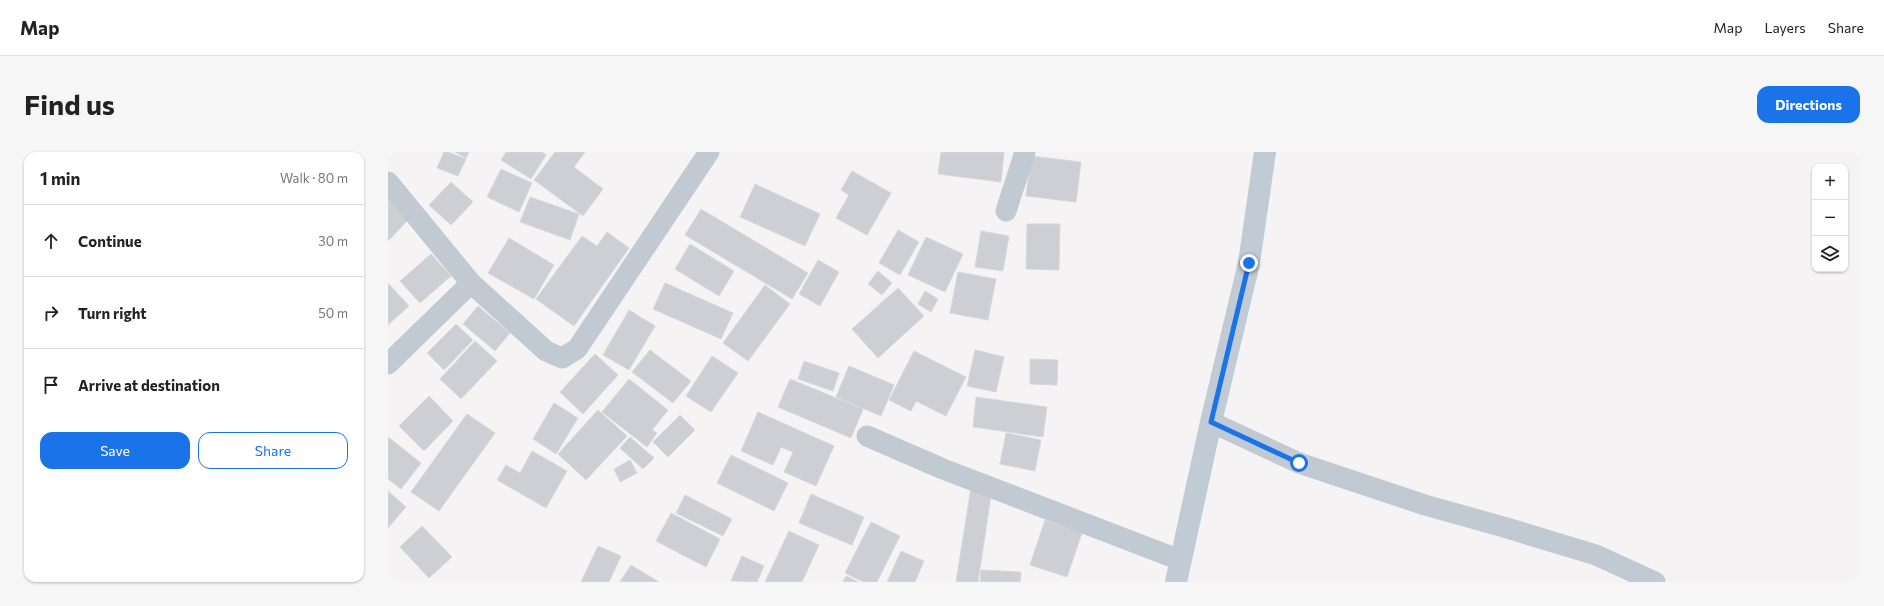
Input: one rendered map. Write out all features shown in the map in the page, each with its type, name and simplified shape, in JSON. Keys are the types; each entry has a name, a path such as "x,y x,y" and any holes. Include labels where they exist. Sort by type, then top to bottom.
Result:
{"street":[{"path":"388,182 471,283 546,351 562,358 577,349 709,152"},
{"path":"1006,211 1025,152"},
{"path":"1176,582 1211,422 1249,263 1265,152"},
{"path":"388,364 471,283"},
{"path":"1211,422 1299,463 1425,505 1596,555 1655,582"},
{"path":"867,436 943,469 1180,560"}],"building":[{"path":"444,152 448,152 466,159 458,176 437,168"},
{"path":"455,152 469,152 466,158"},
{"path":"506,152 542,152 546,155 531,179 501,160"},
{"path":"555,152 585,152 574,167 603,189 583,216 534,180"},
{"path":"941,152 1004,152 1001,182 938,174"},
{"path":"1031,156 1081,162 1076,202 1026,196"},
{"path":"501,169 532,183 519,212 487,197"},
{"path":"852,171 891,193 867,235 836,218 849,195 841,190"},
{"path":"451,182 473,202 451,225 429,205"},
{"path":"755,184 820,214 805,246 740,217"},
{"path":"530,197 579,214 570,240 520,222"},
{"path":"388,198 410,218 388,241"},
{"path":"701,209 808,273 792,299 685,235"},
{"path":"1027,224 1060,224 1059,270 1026,269"},
{"path":"898,230 919,242 900,275 879,263"},
{"path":"981,231 1009,236 1003,271 975,267"},
{"path":"607,232 629,248 574,326 536,299 582,236 597,246"},
{"path":"926,237 963,254 945,292 908,275"},
{"path":"509,238 554,265 534,299 488,273"},
{"path":"690,244 734,271 719,296 675,269"},
{"path":"431,254 451,276 420,303 400,281"},
{"path":"818,260 839,272 820,306 799,294"},
{"path":"878,271 892,283 882,295 868,284"},
{"path":"958,272 996,279 988,320 950,313"},
{"path":"388,283 409,306 388,325"},
{"path":"665,283 733,313 721,339 653,309"},
{"path":"765,285 790,304 748,361 723,343"},
{"path":"898,288 924,316 878,358 852,329"},
{"path":"925,291 938,299 931,312 918,304"},
{"path":"478,306 510,333 495,351 463,324"},
{"path":"629,310 655,326 629,370 603,355"},
{"path":"456,324 473,340 444,370 427,353"},
{"path":"475,341 497,361 461,399 440,379"},
{"path":"650,350 691,381 673,403 632,372"},
{"path":"975,350 1004,357 996,392 967,386"},
{"path":"914,351 966,377 946,416 916,401 911,411 889,400"},
{"path":"595,354 618,375 583,414 560,392"},
{"path":"712,356 738,373 711,412 686,396"},
{"path":"1030,359 1058,360 1057,385 1030,384"},
{"path":"804,361 839,373 833,391 798,379"},
{"path":"849,366 894,385 881,416 836,397"},
{"path":"629,379 668,410 652,430 657,433 647,447 602,412"},
{"path":"790,379 863,409 851,438 778,407"},
{"path":"429,396 453,421 424,451 399,426"},
{"path":"976,397 1047,407 1043,437 973,427"},
{"path":"554,403 578,418 556,454 533,439"},
{"path":"598,410 627,436 586,480 558,454"},
{"path":"758,412 834,446 816,486 784,472 793,452 781,447 773,465 741,451"},
{"path":"467,414 495,433 439,511 411,492"},
{"path":"680,415 695,430 668,457 653,442"},
{"path":"1006,433 1041,440 1035,471 1000,464"},
{"path":"388,437 421,463 401,489 388,479"},
{"path":"630,437 654,458 643,469 620,448"},
{"path":"532,451 567,471 546,508 497,480 506,465 520,473"},
{"path":"731,455 788,483 774,511 717,483"},
{"path":"630,460 637,473 620,482 614,469"},
{"path":"971,487 992,490 978,582 956,582"},
{"path":"388,491 406,507 388,528"},
{"path":"811,494 864,517 852,545 799,523"},
{"path":"685,495 732,519 723,536 676,513"},
{"path":"671,513 720,539 706,567 656,541"},
{"path":"1045,520 1082,533 1067,577 1030,565"},
{"path":"871,522 900,536 877,582 863,582 845,573"},
{"path":"422,526 452,557 429,578 400,547"},
{"path":"789,531 819,545 802,582 765,582"},
{"path":"598,546 621,556 609,582 581,582"},
{"path":"901,551 924,561 915,582 887,582"},
{"path":"742,556 764,566 757,582 731,581"},
{"path":"631,565 659,582 620,582"},
{"path":"981,570 1021,572 1020,582 980,582"},
{"path":"846,576 858,582 843,582"}],"route":[{"path":"1249,263 1211,422 1299,463"}]}
